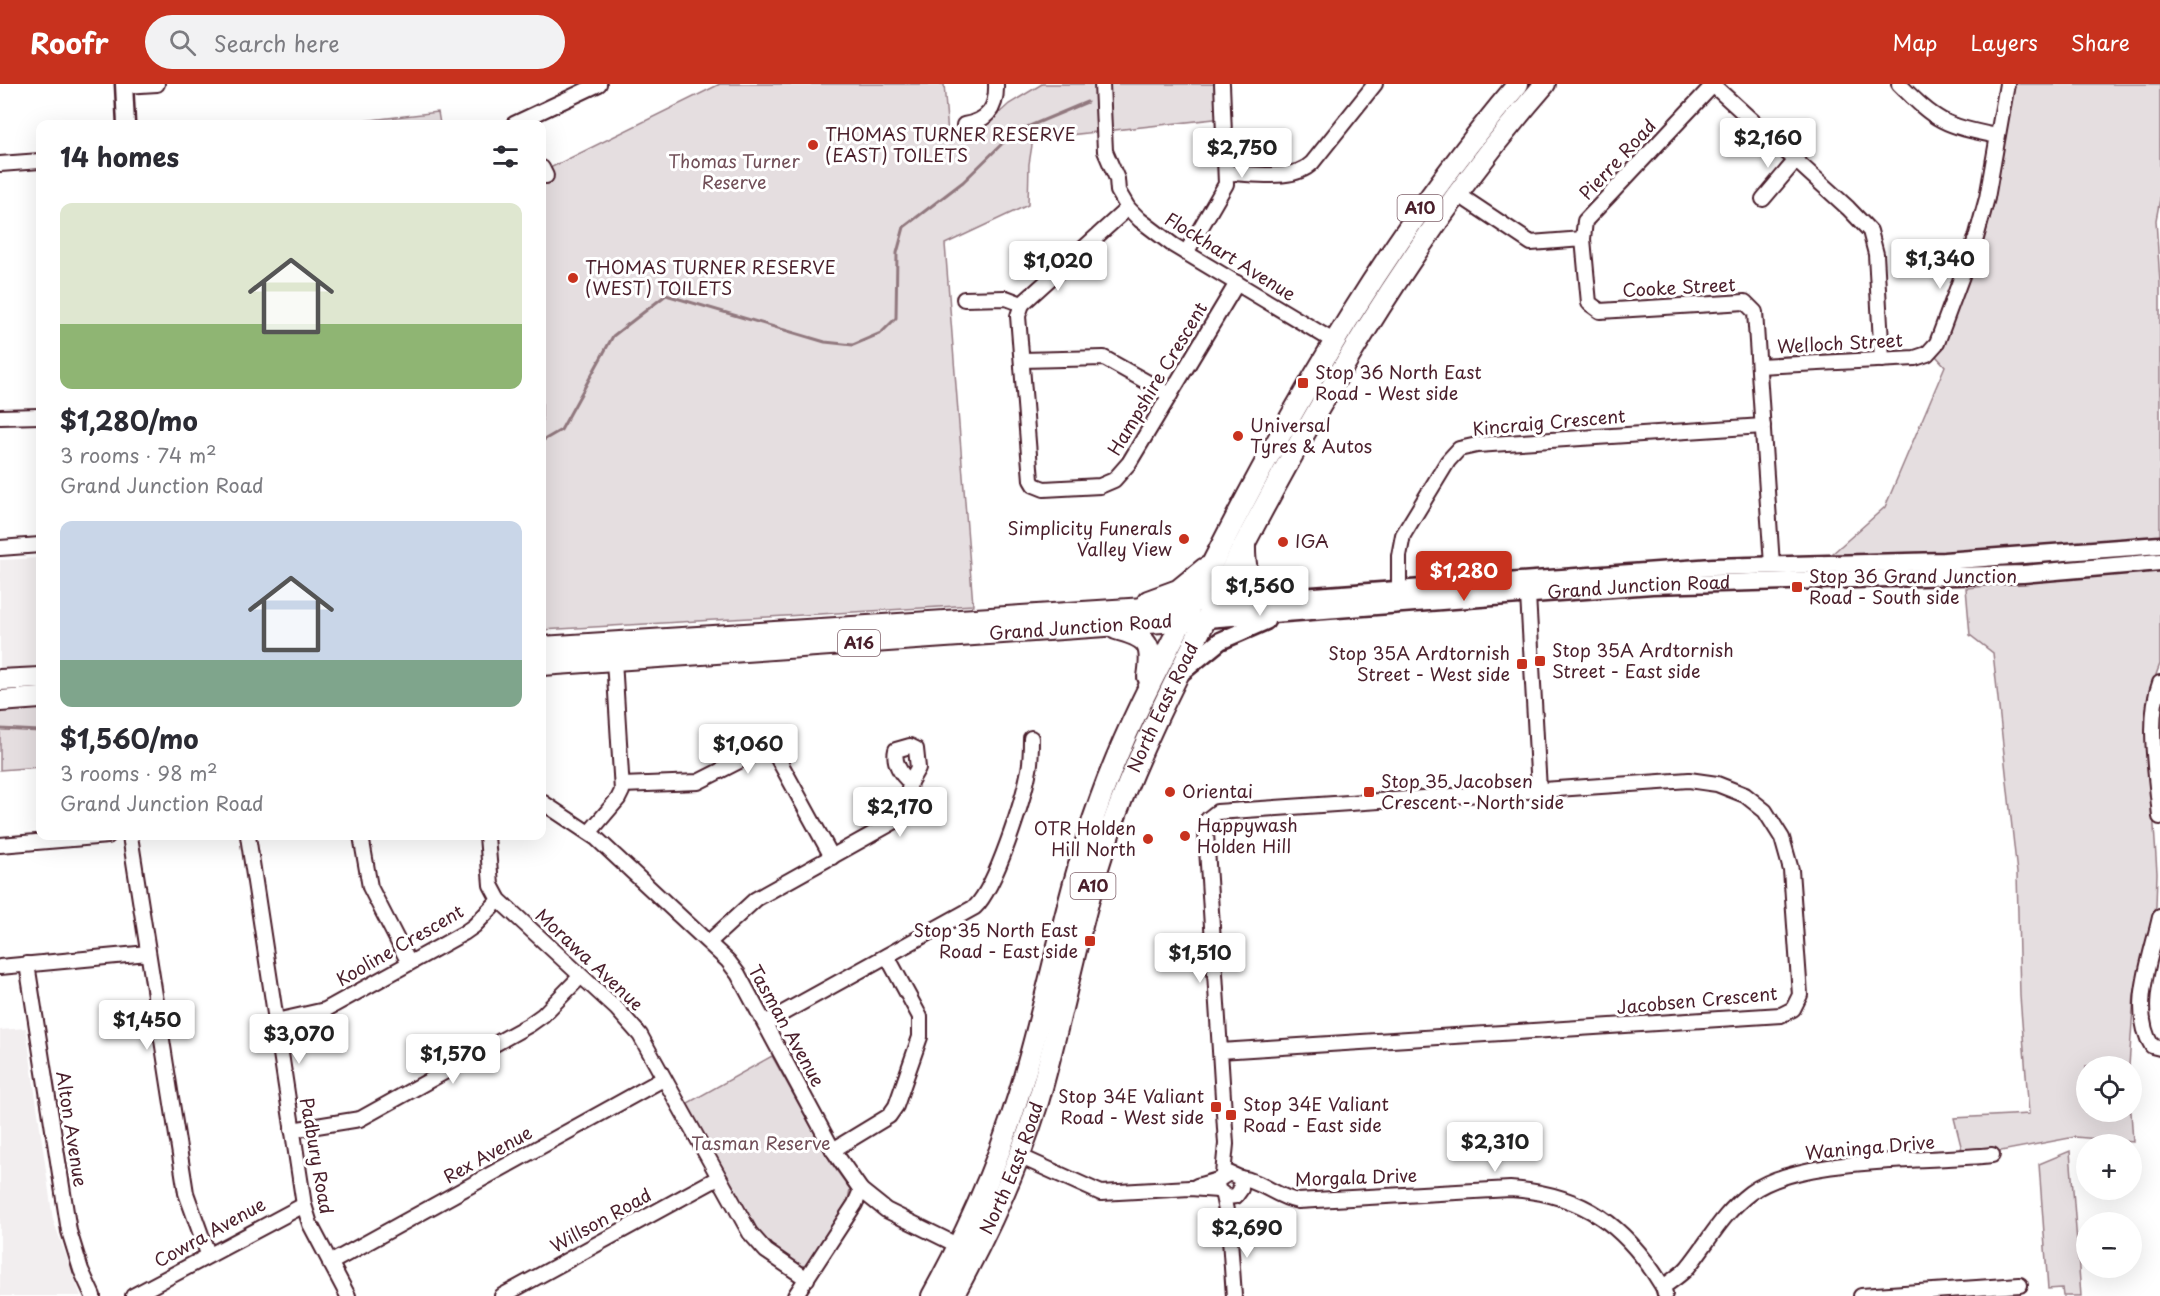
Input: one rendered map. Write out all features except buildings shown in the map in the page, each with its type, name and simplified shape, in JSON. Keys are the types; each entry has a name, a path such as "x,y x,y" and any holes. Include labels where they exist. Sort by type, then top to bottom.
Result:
{"highway":[{"name":"North East Road","path":"932,1296 959,1246 993,1169 1010,1123 1091,826 1110,774 1146,692 1245,496 1380,267 1432,191 1518,84"},
{"name":"North East Road","path":"953,1296 990,1224 1019,1156 1046,1071 1101,857 1136,762 1176,677 1245,542 1342,370 1402,271 1545,84"},
{"path":"1342,370 1335,342 1352,339 1365,331"},
{"path":"1245,542 1245,570 1254,584 1261,588 1303,597"},
{"path":"1106,618 1178,590 1216,557"},
{"name":"Grand Junction Road","path":"546,647 613,651 1210,611"},
{"path":"1106,618 1134,634 1149,646 1151,659 1146,692"},
{"name":"Grand Junction Road","path":"546,664 613,651"},
{"path":"0,681 36,678"},
{"path":"1,701 36,698"},
{"path":"993,1169 1019,1156 1012,1141 1010,1123"}],"main road":[{"path":"124,85 126,120"},
{"name":"Grand Junction Road","path":"1772,573 1941,578 2022,565 2052,555 2160,545"},
{"path":"1912,562 1941,578"},
{"name":"Grand Junction Road","path":"1210,611 1284,614 1400,598 1527,587 1673,584 1772,573 1912,562 2022,565 2053,572 2160,562"},
{"name":"Grand Junction Road","path":"1210,611 1303,597 1400,598"},
{"path":"1176,677 1220,640 1284,614"}],"street":[{"path":"124,85 157,84"},
{"path":"525,120 599,84"},
{"path":"964,125 979,121 988,115 995,102 996,84"},
{"name":"Flockhart Avenue","path":"1101,84 1107,156 1117,179 1118,191 1128,207 1149,228 1186,253 1335,342"},
{"path":"1186,253 1222,192 1227,173 1222,84"},
{"path":"1227,173 1291,174 1302,171 1312,163 1375,84"},
{"path":"1713,84 1870,231 1876,254 1882,360"},
{"name":"Pierre Road","path":"1583,239 1585,222 1713,84"},
{"path":"1899,84 1939,121 1955,128 1996,136"},
{"name":"Welloch Street","path":"1759,366 1882,360 1927,354 1936,343 1988,198 1996,136 2007,84"},
{"path":"1763,199 1796,160"},
{"path":"0,164 36,162"},
{"path":"1459,195 1531,243 1583,239"},
{"path":"964,299 1006,298 1022,304 1128,207"},
{"name":"Cooke Street","path":"1583,239 1589,303 1600,311 1745,302 1755,312 1772,573"},
{"name":"Hampshire Crescent","path":"1022,304 1018,316 1029,474 1034,485 1041,489 1100,486 1114,480 1130,463 1238,283"},
{"path":"1022,360 1104,358 1170,394"},
{"path":"0,417 36,416"},
{"name":"Kincraig Crescent","path":"1400,598 1399,556 1403,535 1448,461 1459,449 1477,445 1763,426"},
{"path":"0,548 36,545"},
{"path":"1527,587 1539,790"},
{"path":"589,833 618,799 622,784 613,651"},
{"path":"2160,683 2155,697 2160,817"},
{"path":"765,1023 975,907 989,891 1030,769 1031,738"},
{"path":"622,784 698,782 755,753 767,750 777,757 832,857"},
{"name":"Jacobsen Crescent","path":"1689,780 1717,784 1754,802 1777,828 1788,853 1800,995 1798,1004 1781,1015 1769,1016 1220,1051 1206,825 1208,819 1217,812 1230,810 1539,790 1689,780"},
{"path":"709,942 745,906 901,819 909,804 910,782"},
{"name":"Tasman Avenue","path":"546,805 589,833 709,942 738,974 833,1150 861,1190 886,1210 959,1246"},
{"path":"0,845 60,840"},
{"path":"131,840 186,1193 208,1254"},
{"name":"Padbury Road","path":"249,840 304,1204 310,1224 348,1296"},
{"path":"362,840 370,887 409,963"},
{"name":"Morawa Avenue","path":"487,840 490,876 499,900 632,1023 754,1239 766,1251 807,1279"},
{"name":"Kooline Crescent","path":"276,1021 325,1010 474,926 499,900"},
{"path":"2160,917 2144,987 2142,1012 2145,1036 2152,1046 2160,1048"},
{"path":"0,967 148,953"},
{"path":"833,1150 889,1116 896,1106 917,1046 920,1017 887,956"},
{"name":"Alton Avenue","path":"27,964 69,1231 77,1260 93,1296"},
{"path":"292,1130 360,1119 529,1025 543,1015 580,977"},
{"path":"1220,1051 1234,1296"},
{"name":"Rex Avenue","path":"330,1263 663,1079"},
{"name":"Waninga Drive","path":"1665,1292 1686,1269 1718,1222 1751,1192 1778,1178 1826,1167 1992,1155"},
{"path":"1019,1156 1101,1193 1229,1185"},
{"name":"Willson Road","path":"502,1296 718,1178"},
{"name":"Morgala Drive","path":"1229,1185 1250,1180 1279,1196 1298,1201 1510,1189 1545,1193 1589,1209 1614,1226 1639,1250 1665,1292"},
{"path":"795,1296 855,1204 861,1190"},
{"name":"Cowra Avenue","path":"133,1296 304,1204"},
{"path":"1861,1296 2020,1285"}],"shaded area":[{"path":"36,558 36,671 0,674 0,560"},
{"path":"26,1028 53,1220 81,1296 0,1296 0,1030"}],"green space":[{"name":"Thomas Turner Reserve","path":"720,84 944,84 948,134 972,138 1009,104 1042,84 1222,84 1223,118 1033,139 1029,164 1028,205 945,244 973,605 546,630 546,169"},
{"path":"2013,84 2160,84 2160,199 2156,220 2160,282 2160,540 1824,561 1885,507 1945,366 1936,356 1943,345"},
{"path":"438,112 439,120 371,120"},
{"path":"2160,570 2160,664 2148,696 2147,717 2157,873 2156,906 2134,994 2130,1056 2076,1056 2076,1122 2132,1122 2132,1134 2076,1134 2076,1137 1964,1158 1954,1118 2029,1114 2020,996 2017,873 1993,653 1970,635 1966,588"},
{"path":"36,707 36,767 0,770 0,709"},
{"name":"Tasman Reserve","path":"772,1056 832,1164 850,1189 848,1200 806,1267 794,1263 750,1233 679,1108"},
{"path":"2070,1151 2076,1230 2076,1278 2080,1278 2081,1296 2063,1296 2062,1288 2048,1289 2039,1164"}],"waterway":[{"path":"546,439 561,430 613,336 666,295 825,342 853,345 881,333 896,318 897,253 904,227 963,182 1013,133 1087,102"},
{"path":"0,729 36,731"}],"place":[{"name":"THOMAS TURNER RESERVE (EAST) TOILETS","path":"813,145"},
{"name":"THOMAS TURNER RESERVE (WEST) TOILETS","path":"573,278"},
{"name":"Stop 36 North East Road - West side","path":"1303,383"},
{"name":"Universal Tyres & Autos","path":"1238,436"},
{"name":"Simplicity Funerals Valley View","path":"1184,539"},
{"name":"IGA","path":"1283,542"},
{"name":"Stop 36 Grand Junction Road - South side","path":"1797,587"},
{"name":"Stop 35A Ardtornish Street - East side","path":"1540,661"},
{"name":"Stop 35A Ardtornish Street - West side","path":"1522,664"},
{"name":"Orientai","path":"1170,792"},
{"name":"Stop 35 Jacobsen Crescent - North side","path":"1369,792"},
{"name":"Happywash Holden Hill","path":"1185,836"},
{"name":"OTR Holden Hill North","path":"1148,839"},
{"name":"Stop 35 North East Road - East side","path":"1090,941"},
{"name":"Stop 34E Valiant Road - West side","path":"1216,1107"},
{"name":"Stop 34E Valiant Road - East side","path":"1231,1115"}]}
